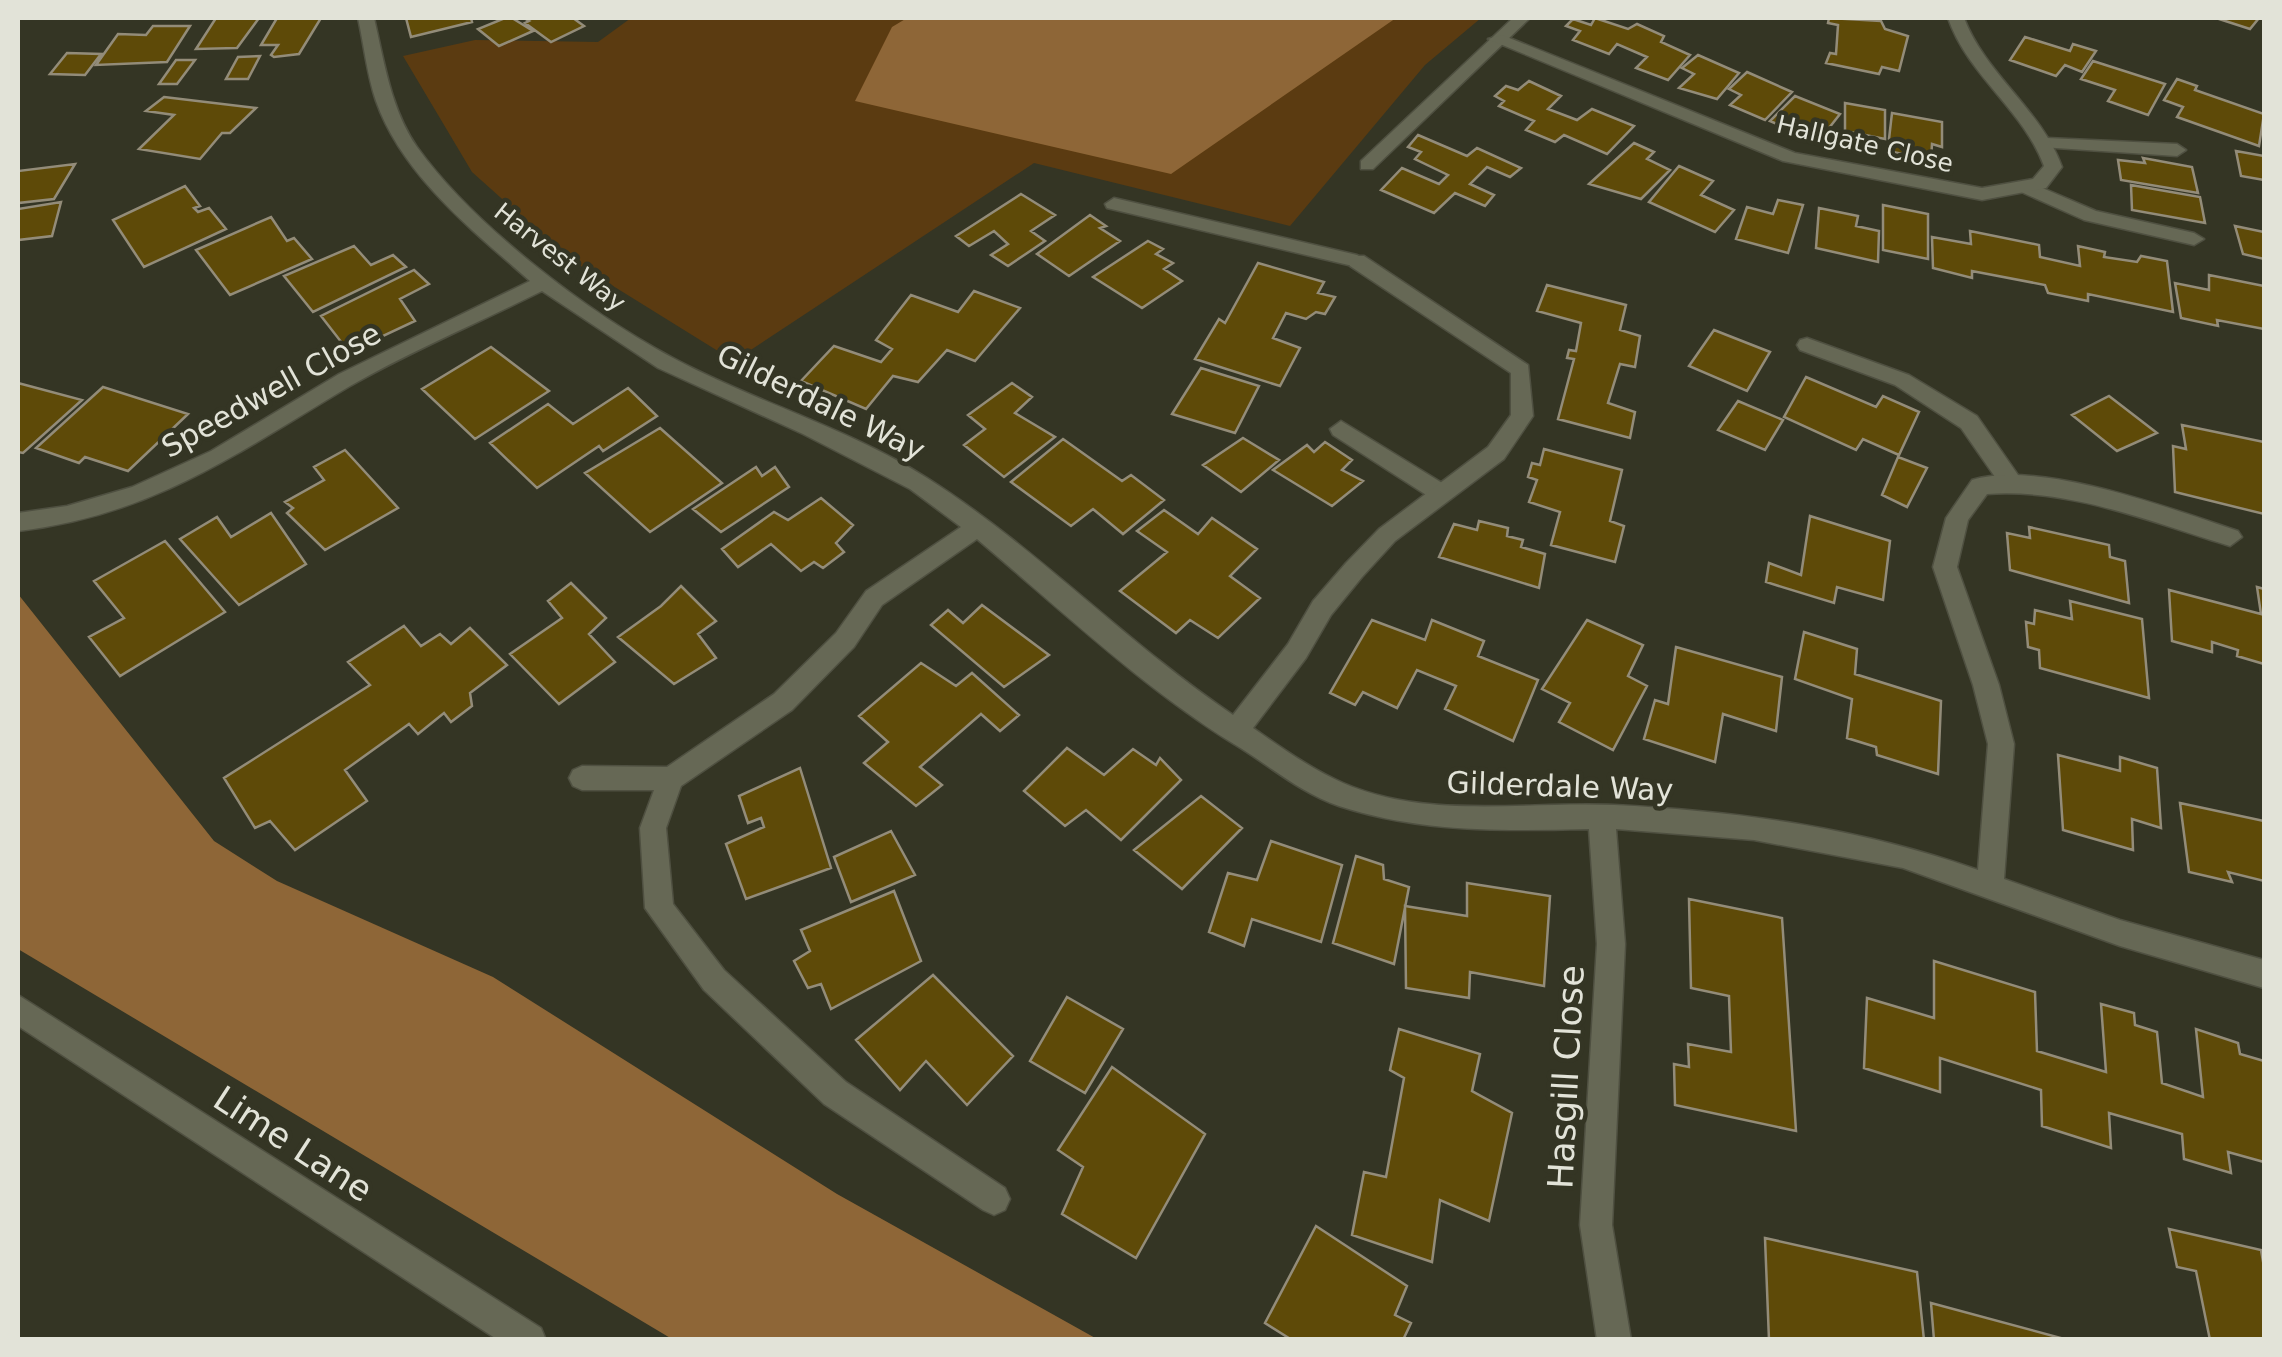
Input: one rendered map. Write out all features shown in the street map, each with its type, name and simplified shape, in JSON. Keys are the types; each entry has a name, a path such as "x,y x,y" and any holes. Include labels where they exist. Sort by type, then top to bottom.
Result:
{"street":[{"name":"Harvest Way","path":"366,18 384,101 408,148 473,221 544,282 664,362"},
{"path":"1367,165 1522,18"},
{"path":"1956,18 1971,52 2047,143 2053,168 2039,184 2026,187"},
{"name":"Hallgate Close","path":"1496,39 1788,157 1944,190 1982,194 2026,187"},
{"path":"2047,143 2177,150"},
{"path":"2026,187 2091,216 2194,240"},
{"path":"1114,204 1357,261 1521,370 1522,416 1496,452 1387,534 1322,608 1297,651 1234,732"},
{"name":"Speedwell Close","path":"18,522 67,515 139,494 219,457 346,379 544,282"},
{"path":"1807,345 1902,380 1969,422 2010,481"},
{"name":"Gilderdale Way","path":"664,362 873,459 918,484 978,527 1169,685 1234,732 1340,795 1407,812 1468,820 1602,818 1754,828 1812,838 1903,856 2120,932 2264,974"},
{"path":"1340,429 1439,492"},
{"path":"1990,886 2001,744 1986,685 1945,567 1956,518 1980,486 2010,481 2044,486 2230,537"},
{"path":"978,527 874,598 846,640 782,702 671,779 652,828 659,908 714,980 835,1093 994,1199"},
{"path":"582,778 671,779"},
{"name":"Hasgill Close","path":"1602,818 1611,944 1596,1225 1614,1340"},
{"name":"Lime Lane","path":"18,1009 529,1340"}],"shaded area":[{"path":"631,18 1481,18 1425,65 1290,226 1034,163 734,361 568,258 472,172 403,56 475,40 598,42"},
{"path":"907,18 1396,18 1171,174 855,101 892,27"},
{"path":"18,594 214,841 277,881 493,977 837,1194 1097,1339 672,1339 18,949"}],"building":[{"path":"216,18 259,18 237,48 196,49"},
{"path":"277,18 321,18 299,54 274,57 271,55 278,45 261,45"},
{"path":"406,18 471,18 472,22 411,37"},
{"path":"505,18 533,31 499,46 478,29"},
{"path":"524,18 573,18 584,26 551,42 525,23 529,21"},
{"path":"1595,18 1628,29 1637,24 1664,36 1661,42 1690,55 1668,80 1636,68 1647,57 1617,44 1609,54 1573,40 1580,31 1566,26 1573,19 1591,25"},
{"path":"1829,18 1881,21 1885,29 1908,36 1899,71 1882,67 1879,74 1826,63 1830,53 1836,54 1838,25 1828,23"},
{"path":"2216,18 2259,18 2250,29"},
{"path":"153,26 190,26 167,62 96,65 118,34 146,35"},
{"path":"2025,37 2070,51 2073,44 2096,51 2082,72 2065,65 2056,76 2010,60"},
{"path":"67,53 101,54 85,75 50,74"},
{"path":"1698,55 1739,73 1717,99 1679,88 1694,74 1682,68"},
{"path":"260,56 248,79 226,79 238,57"},
{"path":"176,60 195,60 177,84 159,84"},
{"path":"2093,61 2165,84 2148,115 2108,101 2115,90 2081,79"},
{"path":"1747,72 1792,92 1765,120 1730,105 1741,95 1729,89"},
{"path":"2177,79 2197,86 2195,90 2264,114 2259,146 2177,117 2183,107 2164,100"},
{"path":"1529,81 1561,96 1548,109 1577,120 1592,109 1634,126 1607,154 1564,135 1555,142 1526,130 1534,121 1499,106 1504,101 1495,96 1506,86 1518,90"},
{"path":"1795,96 1840,114 1818,142 1770,121"},
{"path":"164,97 256,108 230,133 222,133 200,159 139,149 174,115 146,111"},
{"path":"1845,103 1885,110 1885,139 1845,131"},
{"path":"1892,113 1942,122 1942,147 1932,144 1931,160 1893,152 1889,139"},
{"path":"1418,135 1467,156 1477,148 1521,168 1510,177 1487,167 1470,184 1494,195 1485,206 1455,193 1434,213 1381,190 1402,168 1439,184 1448,175 1415,159 1421,152 1408,147"},
{"path":"1634,143 1654,152 1647,159 1670,170 1641,199 1589,184"},
{"path":"2236,151 2264,156 2264,180 2241,176"},
{"path":"2143,158 2192,167 2198,193 2121,180 2118,160 2145,163"},
{"path":"75,164 54,199 18,203 18,171"},
{"path":"1679,166 1713,181 1701,195 1734,210 1715,232 1649,202"},
{"path":"2131,185 2200,197 2205,223 2132,210"},
{"path":"185,186 200,206 194,208 198,212 209,208 226,229 144,267 113,220"},
{"path":"1021,194 1055,215 1031,231 1045,241 1008,266 991,255 1008,244 994,231 969,246 956,236"},
{"path":"1778,200 1803,205 1788,253 1736,239 1747,207 1773,214"},
{"path":"61,202 52,236 18,240 18,209"},
{"path":"1883,205 1928,214 1928,259 1883,250"},
{"path":"1819,208 1858,216 1856,226 1879,231 1878,262 1816,248"},
{"path":"1090,215 1106,226 1100,228 1120,241 1069,276 1037,254"},
{"path":"271,217 287,241 294,238 312,259 230,295 196,250"},
{"path":"2235,226 2264,232 2264,259 2243,254"},
{"path":"1970,231 2039,245 2040,257 2080,266 2078,246 2105,252 2104,257 2137,262 2141,256 2167,261 2173,312 2088,294 2088,301 2048,293 2045,285 1972,271 1972,278 1933,268 1932,237 1971,244"},
{"path":"1148,241 1163,249 1156,254 1173,263 1164,269 1182,281 1142,308 1093,277"},
{"path":"354,246 371,265 393,255 406,267 313,312 284,276"},
{"path":"1258,263 1324,282 1318,293 1335,297 1325,314 1316,312 1306,319 1286,313 1273,338 1300,348 1280,386 1195,359 1219,319 1225,323"},
{"path":"414,270 429,284 400,299 415,321 349,352 321,316"},
{"path":"2209,275 2264,286 2264,329 2217,320 2218,326 2181,318 2175,283 2209,290"},
{"path":"1547,285 1626,305 1620,330 1640,336 1635,367 1620,364 1608,403 1635,412 1630,438 1558,419 1574,359 1567,358 1569,350 1576,351 1581,323 1537,311"},
{"path":"974,291 1020,308 975,361 947,350 918,382 893,376 866,409 801,381 834,346 881,362 892,349 876,340 911,295 958,312"},
{"path":"1714,330 1770,352 1747,391 1689,366"},
{"path":"491,347 549,391 475,439 422,389"},
{"path":"1201,368 1259,386 1235,433 1172,414"},
{"path":"1806,377 1876,407 1883,396 1919,412 1899,455 1863,439 1856,450 1784,417"},
{"path":"18,383 82,400 23,453 18,452"},
{"path":"1012,383 1032,397 1015,413 1055,437 1004,477 964,445 985,429 968,415"},
{"path":"103,387 188,414 128,471 85,457 79,463 36,448"},
{"path":"628,388 657,416 603,451 599,446 537,488 490,443 548,404 573,424"},
{"path":"2109,396 2157,433 2117,451 2072,415"},
{"path":"1738,401 1783,420 1765,450 1718,430"},
{"path":"2182,425 2264,442 2264,514 2175,492 2173,446 2186,449"},
{"path":"660,428 722,483 650,532 585,473"},
{"path":"1243,438 1279,460 1241,492 1203,465"},
{"path":"1063,439 1122,481 1131,475 1164,500 1123,534 1093,509 1071,526 1011,482"},
{"path":"1325,442 1352,460 1342,470 1363,481 1332,506 1273,470 1307,445 1314,452"},
{"path":"1544,449 1622,470 1610,521 1624,526 1615,562 1551,545 1560,512 1529,502 1537,480 1528,477 1532,463 1540,465"},
{"path":"345,450 398,508 325,550 287,513 293,508 285,502 324,480 314,467"},
{"path":"1898,457 1927,468 1907,507 1882,495"},
{"path":"756,467 762,476 775,467 789,487 721,532 693,509"},
{"path":"821,498 853,525 836,543 844,552 823,568 814,562 801,571 771,544 738,567 722,549 774,512 788,520"},
{"path":"1164,510 1198,534 1212,518 1257,549 1230,576 1260,598 1218,638 1190,620 1176,633 1120,591 1167,552 1137,531"},
{"path":"271,513 306,564 239,605 180,539 217,517 231,537"},
{"path":"1810,516 1890,541 1883,600 1837,587 1834,603 1766,582 1769,563 1801,575"},
{"path":"1479,521 1508,528 1507,536 1523,540 1521,547 1545,554 1539,588 1439,557 1454,524 1477,530"},
{"path":"2029,527 2109,545 2110,557 2125,561 2129,603 2010,570 2007,533 2030,538"},
{"path":"165,541 225,612 120,676 89,637 124,618 94,581"},
{"path":"571,583 606,618 589,634 615,662 559,704 510,654 562,618 548,601"},
{"path":"681,586 716,621 698,634 716,658 674,684 618,637"},
{"path":"2257,587 2264,589 2264,664 2237,656 2238,650 2212,642 2212,652 2172,641 2169,590 2261,614"},
{"path":"2070,601 2142,619 2149,698 2040,668 2039,650 2028,647 2026,622 2034,624 2035,610 2072,619"},
{"path":"982,605 1049,655 1004,687 931,625 948,610 963,623"},
{"path":"1372,620 1425,640 1432,620 1484,641 1478,656 1538,680 1513,741 1445,709 1456,686 1417,670 1397,708 1363,692 1355,705 1330,693"},
{"path":"1587,620 1643,645 1628,676 1647,686 1613,750 1559,722 1570,703 1542,689"},
{"path":"404,626 421,646 440,634 451,644 470,628 507,665 470,693 472,706 451,722 444,713 418,734 409,724 345,770 367,801 295,850 270,821 255,828 224,778 370,685 348,662"},
{"path":"1804,632 1857,649 1855,674 1941,701 1938,774 1877,755 1876,747 1847,738 1852,699 1795,679"},
{"path":"1676,647 1782,677 1776,731 1723,714 1715,762 1644,739 1655,700 1668,704"},
{"path":"921,663 956,686 972,673 1019,715 1000,731 981,714 920,767 942,785 916,806 864,763 888,742 859,716"},
{"path":"1067,748 1104,775 1133,749 1156,765 1160,758 1181,780 1121,840 1086,810 1065,826 1024,791"},
{"path":"2058,755 2120,771 2120,757 2157,768 2161,828 2132,819 2133,850 2063,830"},
{"path":"800,768 831,868 746,899 726,844 764,827 761,818 748,823 739,796"},
{"path":"1201,796 1242,828 1182,889 1134,850"},
{"path":"2180,803 2264,821 2264,881 2228,872 2232,882 2189,872"},
{"path":"891,831 915,875 851,902 834,857"},
{"path":"1271,841 1342,865 1321,942 1252,919 1244,946 1209,932 1228,873 1257,880"},
{"path":"1356,856 1383,865 1384,879 1409,887 1394,964 1333,943"},
{"path":"1467,883 1550,896 1544,986 1470,972 1469,998 1406,988 1405,906 1467,916"},
{"path":"894,891 921,961 831,1009 821,984 808,988 794,961 810,951 801,930"},
{"path":"1689,899 1782,918 1796,1131 1675,1105 1674,1064 1689,1067 1688,1044 1731,1052 1729,996 1691,988"},
{"path":"1934,961 2035,992 2037,1051 2106,1072 2101,1004 2134,1013 2135,1025 2157,1032 2162,1083 2203,1097 2196,1029 2238,1043 2240,1054 2264,1061 2264,1162 2228,1152 2231,1173 2184,1159 2182,1134 2109,1113 2111,1148 2042,1126 2041,1090 1940,1058 1940,1092 1864,1068 1867,998 1934,1018"},
{"path":"933,975 1013,1056 967,1105 926,1061 900,1090 856,1040"},
{"path":"1067,997 1123,1029 1085,1093 1030,1061"},
{"path":"1399,1029 1480,1054 1472,1091 1512,1113 1489,1221 1440,1200 1432,1262 1352,1235 1364,1172 1386,1177 1404,1078 1390,1070"},
{"path":"1112,1067 1205,1134 1136,1258 1062,1214 1083,1167 1058,1150"},
{"path":"1316,1226 1407,1286 1395,1315 1411,1323 1403,1340 1292,1340 1265,1323"},
{"path":"2169,1229 2261,1250 2264,1340 2210,1340 2196,1271 2177,1267"},
{"path":"1765,1238 1917,1272 1924,1340 1769,1340"},
{"path":"1931,1303 2068,1340 1934,1340"}]}
